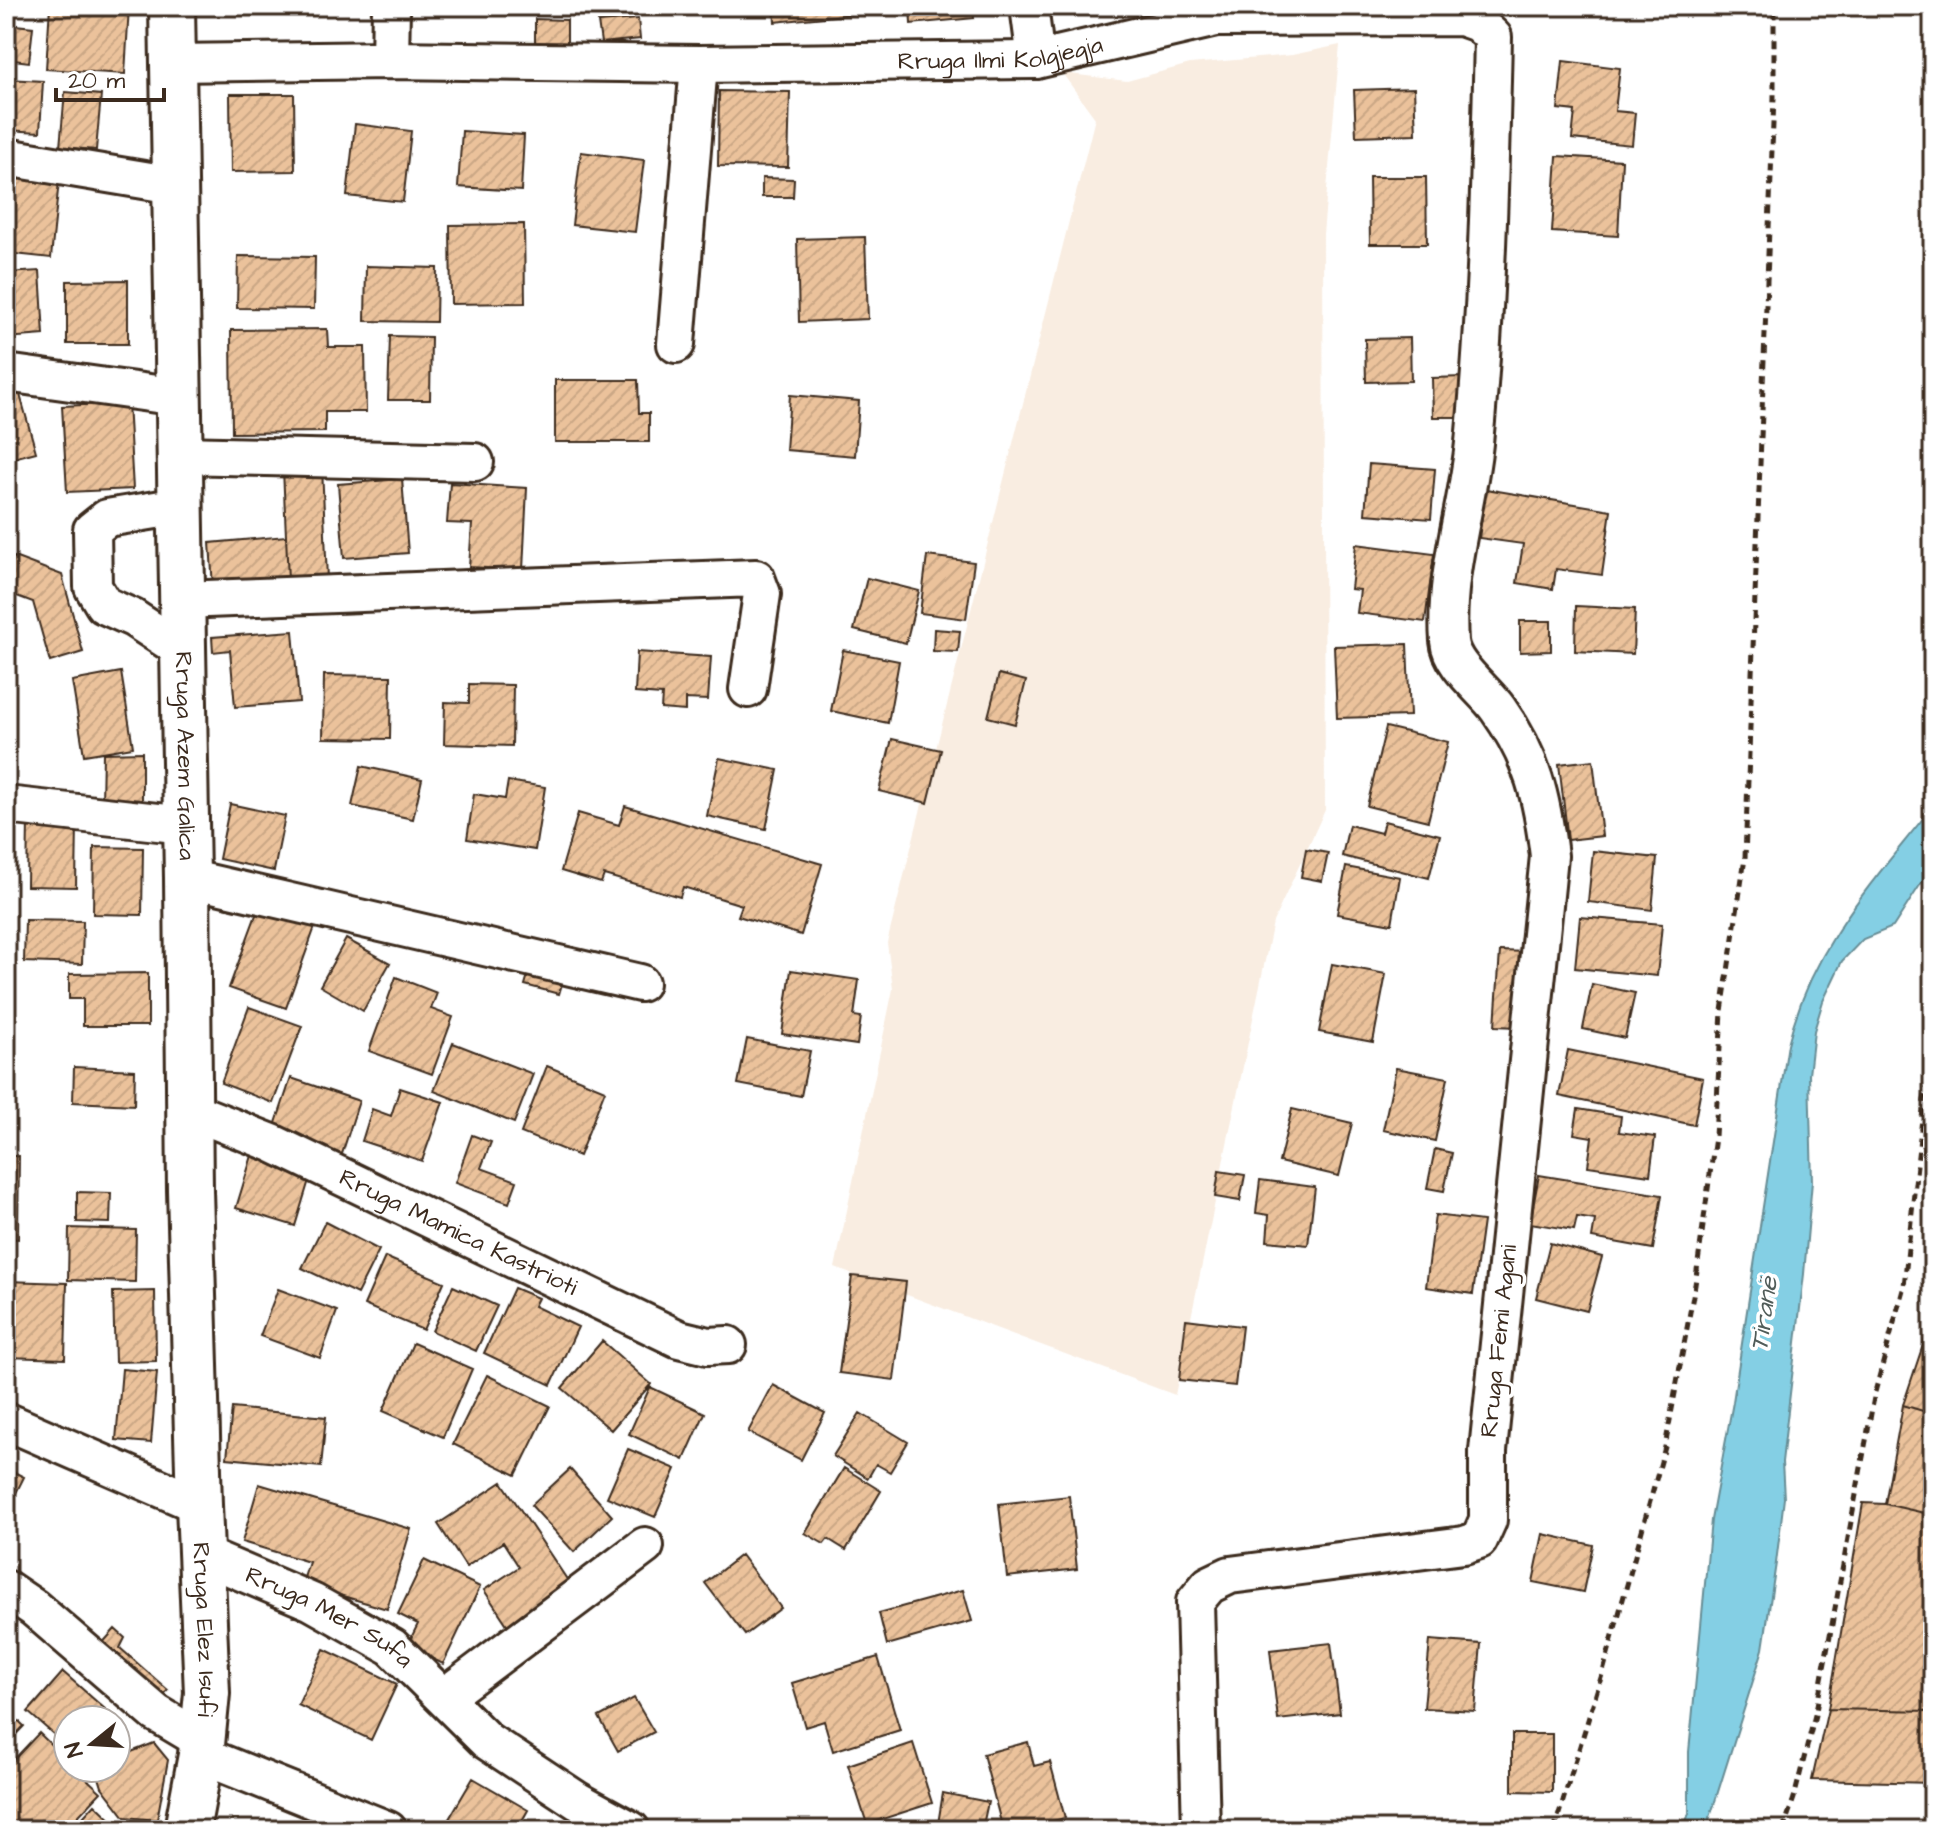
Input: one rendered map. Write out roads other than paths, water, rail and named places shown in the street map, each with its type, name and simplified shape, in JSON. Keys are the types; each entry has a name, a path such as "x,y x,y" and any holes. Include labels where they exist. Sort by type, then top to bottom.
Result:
{"main road":[{"name":"Rruga Azem Galica","path":"172,6 189,1110 199,1505"},
{"name":"Rruga Elez Isufi","path":"187,1830 202,1748 207,1693 199,1505"}],"street":[{"path":"390,60 391,6"},
{"path":"1029,6 1036,60"},
{"name":"Rruga Ilmi Kolgjegja","path":"173,63 390,60 699,64 1036,60 1216,18 1322,11 1461,17 1478,23 1493,37 1489,212 1474,446 1448,591 1450,646"},
{"path":"676,344 699,64"},
{"path":"6,157 174,185"},
{"path":"6,373 178,397"},
{"path":"179,455 475,462"},
{"path":"180,506 107,518 92,530 93,587 104,605 133,618 182,650"},
{"path":"182,600 756,578 762,594 748,689"},
{"name":"Rruga Femi Agani","path":"1201,1830 1195,1602 1209,1585 1230,1575 1464,1545 1479,1540 1488,1520 1488,1451 1549,856 1543,805 1526,755 1497,707 1474,685 1450,646"},
{"path":"6,805 185,825"},
{"path":"187,878 640,983"},
{"name":"Rruga Mamica Kastrioti","path":"189,1110 272,1143 679,1339 708,1346 728,1345"},
{"path":"6,1421 199,1505"},
{"path":"444,1697 645,1546"},
{"name":"Rruga Mer Sufa","path":"202,1555 312,1602 392,1647 487,1741 578,1801 631,1830"},
{"path":"6,1589 34,1608 156,1713 202,1748 388,1830"}],"water":[{"name":"Tiranë","path":"1933,806 1933,865 1893,927 1863,939 1842,961 1823,1001 1814,1031 1809,1075 1812,1181 1782,1462 1784,1498 1763,1649 1706,1830 1683,1830 1689,1813 1689,1752 1711,1520 1733,1402 1788,1044 1812,976 1828,946 1867,889"}]}
